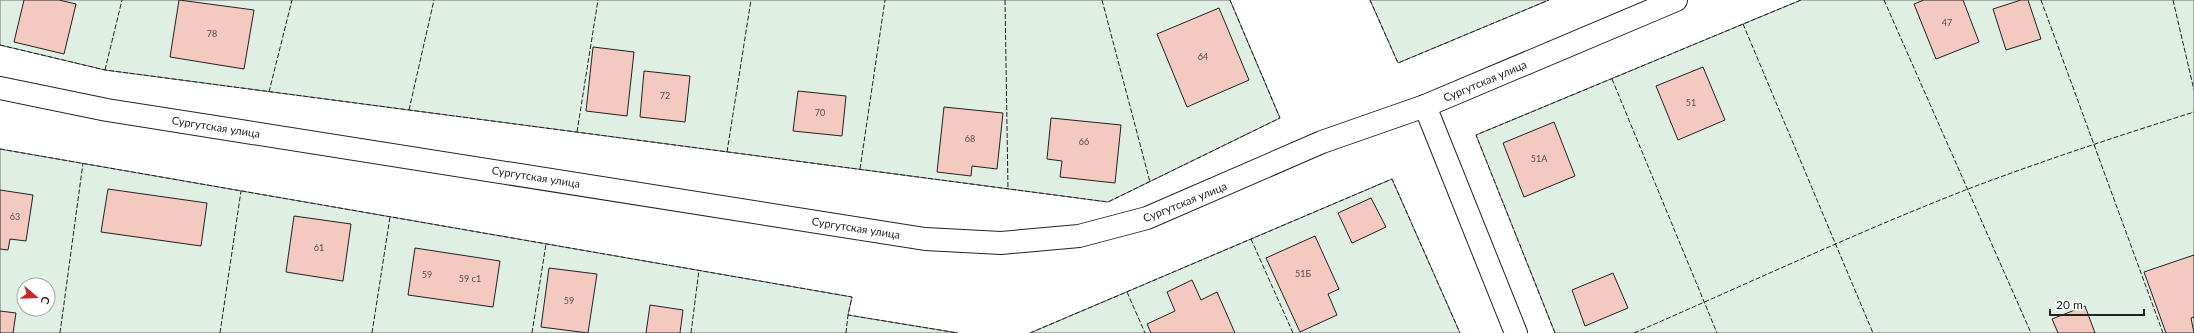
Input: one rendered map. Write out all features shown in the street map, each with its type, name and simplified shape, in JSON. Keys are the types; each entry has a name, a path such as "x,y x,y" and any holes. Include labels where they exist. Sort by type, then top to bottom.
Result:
{"street":[{"name":"Сургутская улица","path":"0,88 107,110 925,239 1001,243 1079,236 1147,218 1322,142 1425,106 1676,0"},
{"path":"1425,106 1516,333"}],"green space":[{"path":"0,0 1230,0 1280,118 1108,202 105,70 0,45"},
{"path":"1370,0 1549,0 1398,63"},
{"path":"1801,0 2194,0 2194,333 1555,333 1476,135"},
{"path":"0,149 852,297 848,315 958,333 0,333"},
{"path":"1392,179 1460,333 1030,333"}],"building":[{"path":"24,0 59,0 76,4 64,54 14,42"},
{"path":"179,0 254,10 244,69 170,57"},
{"path":"1924,0 1963,0 1979,42 1936,59 1914,4"},
{"path":"2021,0 2028,0 2041,39 2006,50 1993,9"},
{"path":"1219,8 1249,80 1187,107 1157,34"},
{"path":"593,47 634,52 627,116 586,111"},
{"path":"1703,67 1725,120 1678,140 1656,86"},
{"path":"644,71 690,76 685,122 640,117"},
{"path":"798,91 846,96 842,136 793,131"},
{"path":"944,107 1003,113 997,169 972,166 971,176 937,172"},
{"path":"1051,118 1121,125 1115,183 1060,177 1062,161 1047,159"},
{"path":"1554,122 1575,176 1524,197 1503,143"},
{"path":"108,189 207,203 201,246 101,232"},
{"path":"0,190 33,195 26,241 10,239 8,250 0,249"},
{"path":"1371,198 1386,227 1352,243 1338,213"},
{"path":"294,216 351,224 343,281 286,272"},
{"path":"1315,236 1339,289 1328,294 1337,315 1300,332 1266,258"},
{"path":"415,248 500,261 493,307 408,295"},
{"path":"2194,255 2194,317 2191,318 2194,333 2166,333 2144,272"},
{"path":"549,268 597,274 588,333 541,327"},
{"path":"1613,273 1628,308 1585,326 1572,290"},
{"path":"1192,280 1201,300 1217,292 1235,333 1151,333 1147,324 1175,311 1167,292"},
{"path":"650,305 683,310 680,333 646,333"},
{"path":"2085,306 2095,333 2058,333 2052,319"},
{"path":"0,311 16,313 13,333 0,333"}],"fence":[{"path":"105,70 122,0"},
{"path":"269,92 292,0"},
{"path":"409,110 434,0"},
{"path":"577,132 598,0"},
{"path":"727,152 751,0"},
{"path":"860,169 885,0"},
{"path":"1005,0 1008,189"},
{"path":"1102,0 1150,182"},
{"path":"0,45 105,70 1108,202 1280,118 1230,0"},
{"path":"1370,0 1398,63 1549,0"},
{"path":"1555,333 1476,135 1801,0"},
{"path":"1884,0 2031,333"},
{"path":"2041,0 2163,333"},
{"path":"2173,0 2194,90"},
{"path":"1743,24 1873,333"},
{"path":"1612,79 1717,333"},
{"path":"1634,333 1842,241 1968,189 2080,149 2194,112"},
{"path":"0,149 852,297 848,315 958,333"},
{"path":"60,333 83,163"},
{"path":"1030,333 1392,179 1460,333"},
{"path":"220,333 241,191"},
{"path":"372,333 390,217"},
{"path":"1251,239 1293,333"},
{"path":"532,333 546,244"},
{"path":"691,333 699,270"},
{"path":"1127,292 1145,333"},
{"path":"846,333 848,315"}]}
